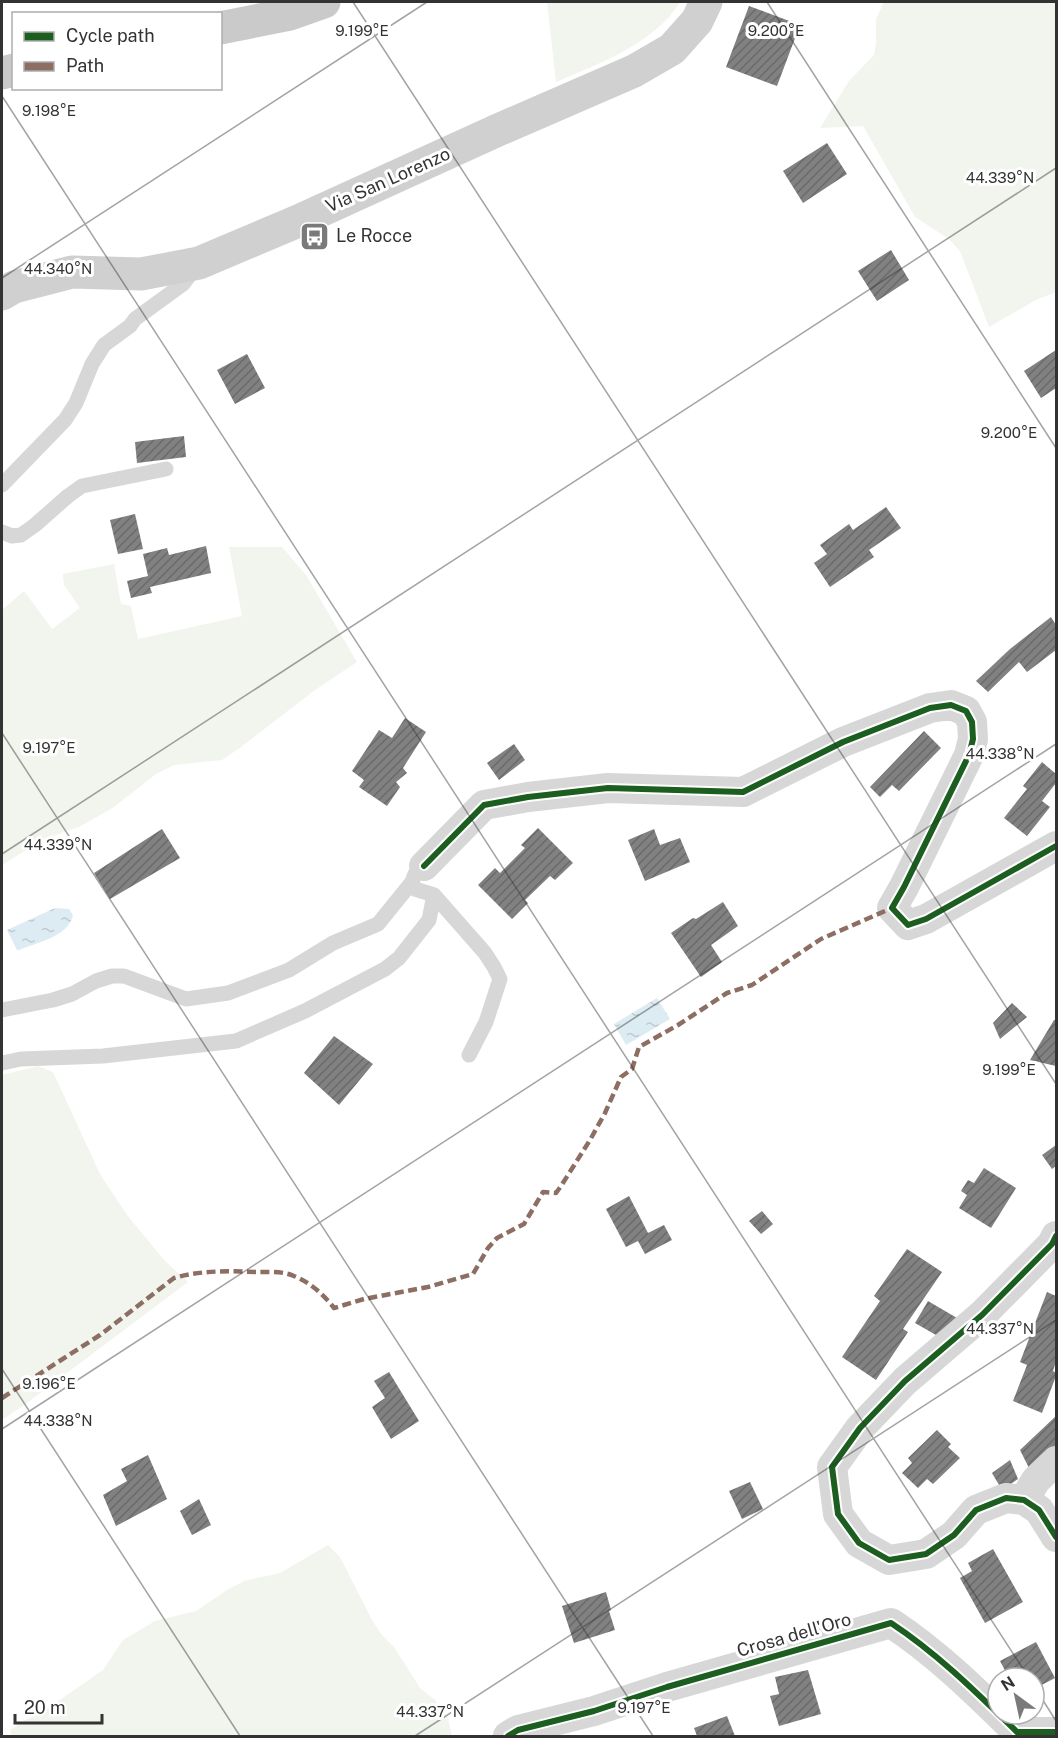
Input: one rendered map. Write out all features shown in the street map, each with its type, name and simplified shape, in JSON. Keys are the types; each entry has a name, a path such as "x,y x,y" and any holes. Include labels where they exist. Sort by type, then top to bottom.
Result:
{"main road":[{"path":"222,28 290,14 324,2"},
{"name":"Via San Lorenzo","path":"2,294 14,287 72,272 141,274 199,263 634,71 672,49 697,21 706,2"}],"street":[{"path":"418,874 484,805 528,797 608,788 743,792 843,742 930,708 951,705 966,711 972,722 973,739 969,755 892,908 908,925 926,919 1056,846"},
{"path":"1056,1236 1052,1244 982,1315 897,1389 860,1428 832,1467 838,1514 858,1543 889,1560 926,1554 954,1535 976,1510 1006,1498 1024,1500 1039,1510 1056,1537"},
{"path":"1024,1500 1036,1480 1056,1461"},
{"name":"Crosa dell'Oro","path":"508,1737 518,1730 594,1711 667,1687 891,1623 920,1642 964,1680 1017,1732 1056,1732"}],"lane":[{"path":"2,485 65,420 76,403 92,364 104,345 130,326 135,318 183,284 199,263"},
{"path":"2,532 12,536 21,535 82,486 166,469"},
{"path":"418,874 415,889 434,895 485,953 500,979 486,1022 469,1055"},
{"path":"2,1010 53,1000 112,976 124,976 186,999 228,993 289,970 333,944 378,924 418,874"},
{"path":"2,1064 21,1059 103,1056 236,1041 305,1011 385,969 399,958 429,920 434,895"}],"shaded area":[{"path":"547,2 680,2 656,30 641,41 625,51 556,82"},
{"path":"884,2 1056,2 1056,292 1036,300 989,327 960,251 949,239 915,217 863,126 820,128 849,81 874,55 876,19"},
{"path":"229,547 282,547 306,575 357,662 315,690 222,760 174,765 156,774 114,807 81,826 44,839 2,865 2,610 24,591 52,629 80,608 64,585 63,574 114,564 121,604 131,606 138,639 242,616"},
{"path":"38,1066 53,1072 100,1174 127,1215 164,1260 188,1282 2,1420 2,1075"},
{"path":"328,1545 340,1557 381,1634 394,1647 420,1688 435,1700 448,1719 452,1736 11,1736 10,1730 41,1713 103,1670 123,1640 155,1621 196,1611 244,1581 280,1573"}],"water":[{"path":"55,908 69,909 73,915 65,929 51,938 17,950 7,930"},
{"path":"657,998 670,1019 626,1045 614,1024"}],"building":[{"path":"749,6 800,25 777,86 726,67"},
{"path":"827,143 847,174 803,203 783,171"},
{"path":"891,250 909,280 877,301 858,271"},
{"path":"1056,350 1056,388 1041,398 1024,371"},
{"path":"247,354 265,388 235,404 217,370"},
{"path":"184,436 186,457 137,463 135,442"},
{"path":"886,507 901,528 869,550 874,557 830,587 814,563 827,554 820,545 849,524 853,530"},
{"path":"135,514 143,549 118,554 110,520"},
{"path":"206,546 211,573 150,587 152,593 131,598 127,581 148,576 143,554 167,548 169,555"},
{"path":"1051,617 1056,625 1056,650 1027,672 1019,662 988,692 976,681 1010,649"},
{"path":"405,718 426,732 403,768 407,773 396,782 400,787 387,806 359,787 364,780 352,771 379,730 392,738"},
{"path":"924,731 941,748 899,791 892,785 880,797 870,787"},
{"path":"514,744 525,760 499,780 487,763"},
{"path":"1042,762 1056,774 1056,783 1042,801 1050,807 1027,836 1004,818 1027,789 1023,786"},
{"path":"538,828 573,863 555,880 550,876 525,900 528,903 512,919 478,885 495,868 500,873 525,848 521,845"},
{"path":"162,829 180,858 110,899 94,873"},
{"path":"654,829 660,845 680,838 690,862 645,881 628,840"},
{"path":"723,902 738,926 711,945 722,962 701,977 671,933"},
{"path":"1012,1003 1027,1017 1000,1039 993,1023"},
{"path":"1056,1020 1056,1066 1030,1060"},
{"path":"334,1036 373,1064 339,1105 304,1073"},
{"path":"1056,1145 1056,1166 1052,1169 1042,1155"},
{"path":"984,1168 1016,1188 991,1228 959,1208 967,1195 961,1191 968,1180 974,1183"},
{"path":"629,1196 648,1233 664,1225 672,1240 645,1254 638,1241 626,1247 606,1209"},
{"path":"762,1211 773,1224 761,1234 749,1221"},
{"path":"907,1249 942,1272 903,1329 908,1332 876,1380 842,1357 880,1301 874,1296"},
{"path":"1047,1292 1056,1296 1056,1361 1053,1371 1056,1376 1042,1413 1013,1401 1027,1365 1020,1362"},
{"path":"928,1301 957,1318 943,1339 915,1323"},
{"path":"389,1372 419,1421 391,1439 372,1407 385,1398 374,1381"},
{"path":"1056,1416 1056,1450 1030,1470 1020,1450"},
{"path":"937,1430 951,1444 948,1447 960,1458 933,1484 927,1479 918,1488 902,1473 912,1463 908,1458"},
{"path":"148,1455 167,1499 116,1526 103,1495 127,1481 121,1469"},
{"path":"1010,1460 1018,1479 1002,1490 992,1473"},
{"path":"750,1482 763,1509 742,1519 729,1491"},
{"path":"199,1499 211,1525 192,1535 180,1511"},
{"path":"993,1549 1023,1602 985,1623 960,1578 972,1571 968,1563"},
{"path":"606,1592 615,1630 574,1643 562,1606"},
{"path":"1036,1642 1055,1678 1046,1683 1046,1666 1003,1666 1000,1661"},
{"path":"808,1670 821,1714 779,1726 770,1696 779,1694 775,1677"},
{"path":"727,1716 735,1736 697,1736 694,1728"}],"marked path":[{"path":"2,1398 100,1335 174,1278 216,1272 285,1273 311,1286 334,1308 364,1299 428,1287 473,1274 488,1248 497,1238 524,1224 543,1192 556,1193 590,1140 621,1077 632,1069 639,1047 727,993 752,985 821,939 892,908"}],"cycle path":[{"path":"424,866 484,805 528,797 608,788 743,792 843,742 930,708 951,705 966,711 972,722 973,739 969,755 892,908 908,925 926,919 1056,846"},
{"path":"1056,1236 1052,1244 982,1315 905,1381 860,1428 832,1467 838,1514 859,1543 889,1560 926,1554 954,1535 976,1510 1006,1498 1024,1500 1039,1510 1056,1537"},
{"path":"508,1736 518,1730 594,1711 667,1687 891,1623 941,1661 1017,1732 1056,1732"}],"place":[{"name":"Le Rocce","path":"315,236"}]}
